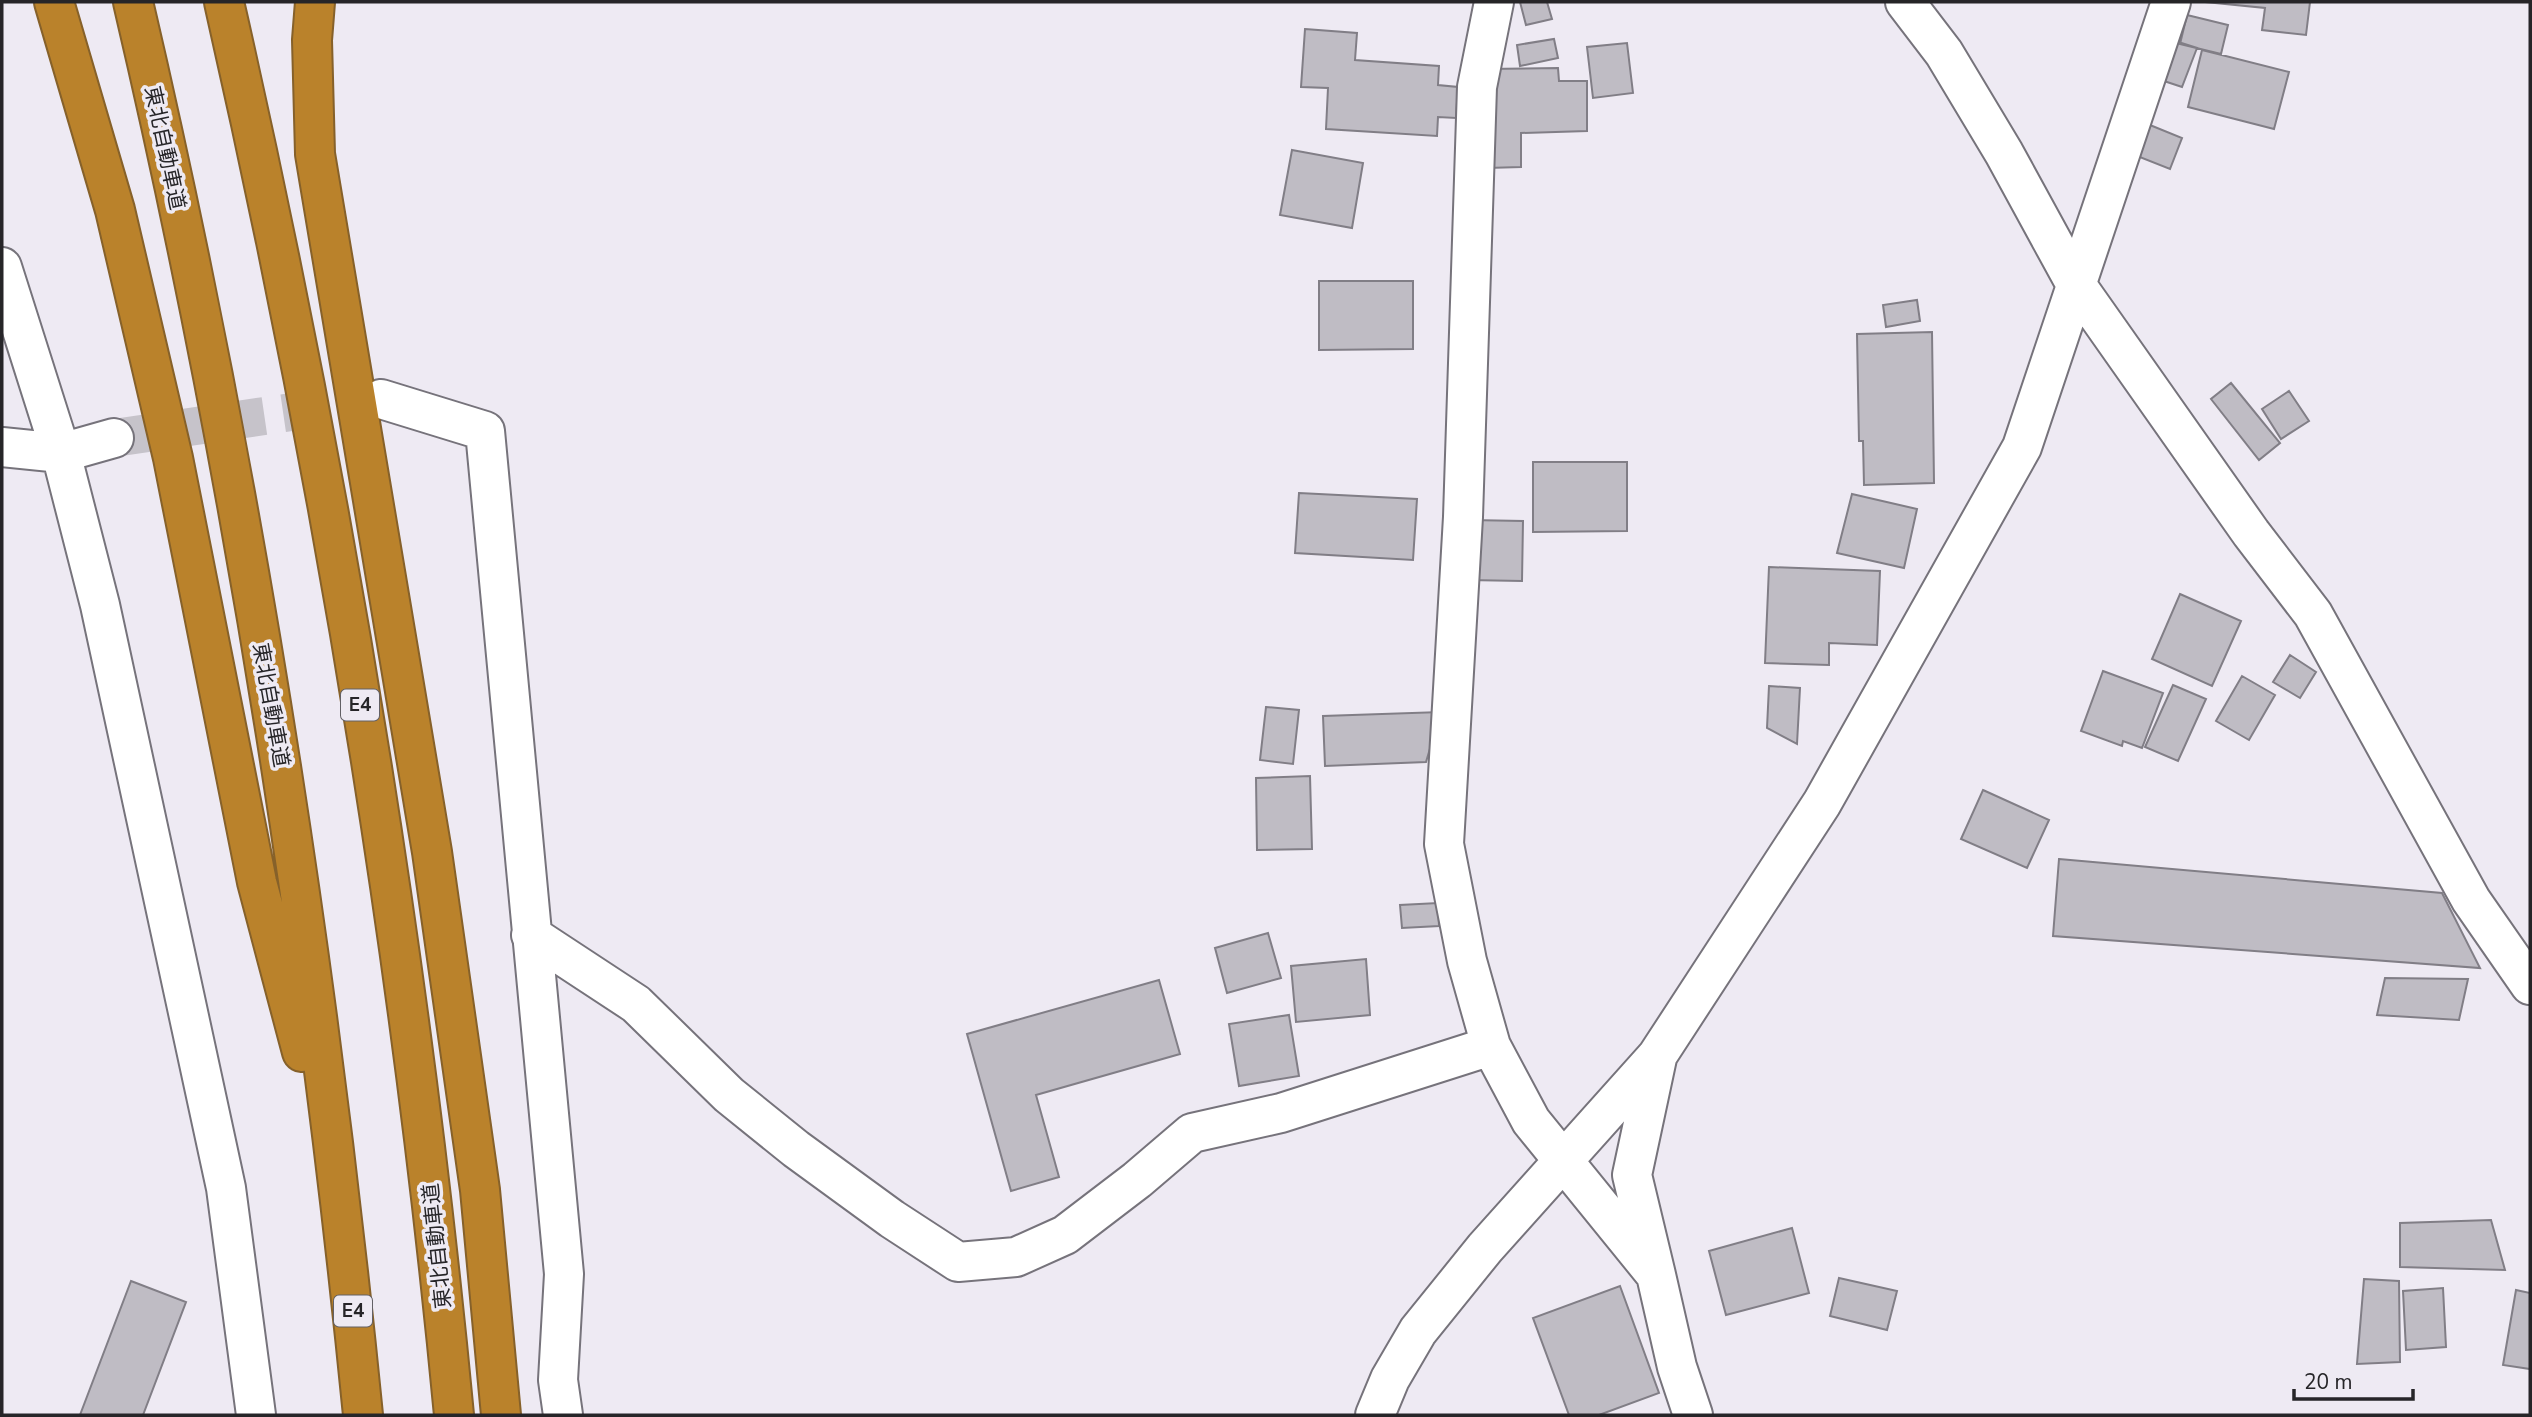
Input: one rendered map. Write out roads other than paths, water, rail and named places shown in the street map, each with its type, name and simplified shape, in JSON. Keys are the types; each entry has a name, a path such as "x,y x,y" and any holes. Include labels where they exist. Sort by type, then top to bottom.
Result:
{"highway":[{"path":"54,2 121,236 173,458 257,882 343,1206"},
{"name":"東北自動車道","path":"133,2 229,453 299,874 343,1206 363,1415"},
{"name":"東北自動車道","path":"224,2 316,436 386,861 433,1196 454,1415"},
{"path":"315,2 312,40 315,155 432,852 480,1190 500,1415"}],"street":[{"path":"1494,2 1477,87 1463,517 1444,844 1467,961 1491,1046 1531,1121 1563,1164 1656,1275"},
{"path":"1905,2 1944,53 2004,153 2076,283 2250,533 2313,614 2471,900 2530,985"},
{"path":"1375,1415 1390,1379 1418,1331 1485,1248 1657,1056 1822,803 2022,447 2171,2"},
{"path":"2,267 61,453 100,605 226,1188 256,1415"},
{"path":"381,399 485,431 564,1274 558,1380 564,1415"},
{"path":"2,447 61,453 114,438"},
{"path":"531,935 636,1004 729,1095 892,1219 958,1262 1016,1256 1065,1235 1137,1180 1192,1133 1281,1113 1491,1046"},
{"path":"1657,1056 1632,1175 1677,1367 1693,1415"}],"tunnel":[{"path":"114,438 381,399"}]}
